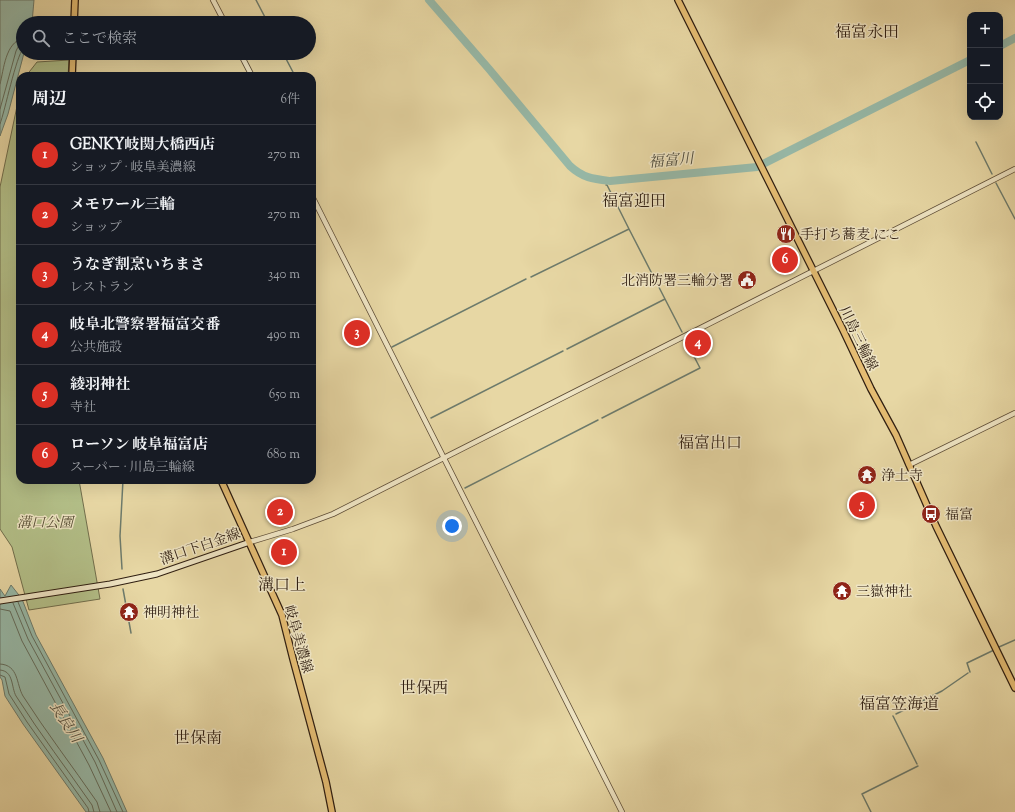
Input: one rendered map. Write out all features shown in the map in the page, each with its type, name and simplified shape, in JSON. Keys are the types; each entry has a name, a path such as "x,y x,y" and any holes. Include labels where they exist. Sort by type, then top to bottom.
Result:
{"main road":[{"path":"74,16 75,0"},
{"name":"川島三輪線","path":"678,0 871,389 896,435 949,554 1015,688"},
{"path":"72,72 73,60"},
{"name":"岐阜美濃線","path":"223,484 282,615 292,659 326,782 332,812"},
{"name":"溝口下白金線","path":"0,601 110,584 157,574 250,542"}],"street":[{"path":"213,0 221,16"},
{"path":"244,60 250,72"},
{"path":"250,542 293,529 334,514 1015,169"},
{"path":"316,204 622,812"},
{"path":"909,465 1015,413"}],"green space":[{"path":"69,60 68,72 29,72 37,62"},
{"name":"溝口公園","path":"16,111 16,484 80,484 100,599 29,610 12,547 0,529 0,187"}],"water":[{"path":"0,0 34,0 33,16 16,16 16,60 22,60 19,72 16,72 16,84 8,114 0,136"},
{"name":"長良川","path":"11,585 22,599 36,635 103,758 127,812 86,812 23,724 5,696 0,677 0,589 5,596"}],"waterway":[{"path":"256,0 264,16"},
{"name":"福富川","path":"429,0 570,166 579,173 598,180 610,181 757,167 967,62"},
{"name":"福富川","path":"1003,44 1015,38"},
{"path":"287,60 293,72"},
{"path":"976,142 992,174"},
{"path":"996,183 1015,219"},
{"path":"531,277 629,229 606,185"},
{"path":"567,349 665,299 629,229"},
{"path":"392,347 526,279"},
{"path":"665,299 682,332"},
{"path":"602,418 700,368 686,341"},
{"path":"431,418 563,351"},
{"path":"465,488 598,420"},
{"path":"122,569 120,536 123,484"},
{"path":"123,589 131,633"},
{"path":"999,647 1015,640"},
{"path":"970,672 967,663 994,650"},
{"path":"896,714 942,691 968,673"},
{"path":"893,716 917,764"},
{"path":"871,812 862,794 918,766"}],"place":[{"name":"手打ち蕎麦 にこ","path":"786,234"},
{"name":"ローソン 岐阜福富店","path":"785,260"},
{"name":"北消防署三輪分署","path":"747,280"},
{"name":"うなぎ割烹いちまさ","path":"357,333"},
{"name":"岐阜北警察署福富交番","path":"698,343"},
{"name":"浄土寺","path":"867,475"},
{"name":"綾羽神社","path":"862,505"},
{"name":"メモワール三輪","path":"280,512"},
{"name":"福富","path":"931,514"},
{"name":"GENKY岐関大橋西店","path":"284,552"},
{"name":"三嶽神社","path":"842,591"},
{"name":"神明神社","path":"129,612"}],"district":[{"name":"福富永田","path":"867,31"},
{"name":"福富迎田","path":"634,200"},
{"name":"福富出口","path":"710,442"},
{"name":"溝口上","path":"282,584"},
{"name":"世保西","path":"424,687"},
{"name":"福富笠海道","path":"899,703"},
{"name":"世保南","path":"198,737"}]}
